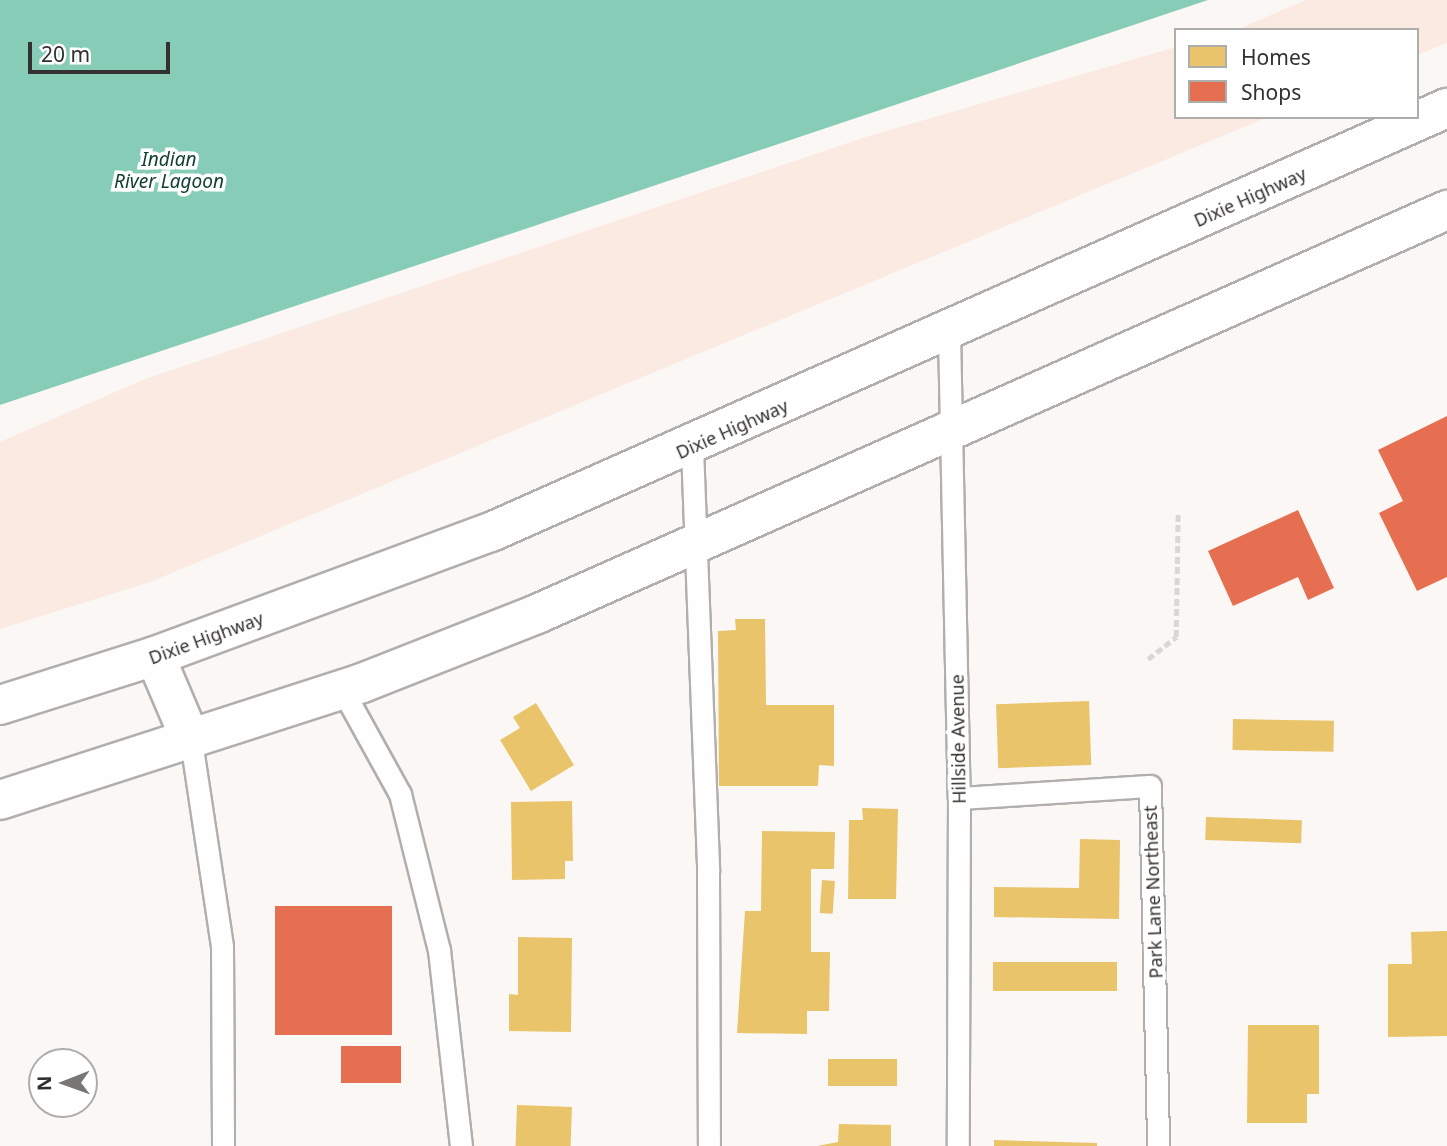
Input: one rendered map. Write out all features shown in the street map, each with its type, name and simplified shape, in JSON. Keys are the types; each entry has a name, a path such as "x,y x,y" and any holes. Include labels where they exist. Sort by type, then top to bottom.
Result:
{"main road":[{"name":"Dixie Highway","path":"0,705 155,656 491,533 692,448 1447,108"},
{"path":"0,800 191,741 342,689 696,545 1447,210"},
{"path":"155,656 191,741"}],"lane":[{"name":"Hillside Avenue","path":"949,333 954,431 959,798 958,1146"},
{"path":"692,448 709,1146"},
{"path":"342,689 400,794 439,950 461,1146"},
{"path":"191,741 222,947 223,1146"},
{"name":"Park Lane Northeast","path":"959,798 1150,786 1158,1146"}],"path":[{"path":"1148,659 1176,637 1178,513"}],"shaded area":[{"path":"1306,0 1447,0 1447,43 1419,54 1419,28 1241,28"},
{"path":"1174,48 1174,119 1263,119 150,582 0,629 0,442 145,379 866,137"}],"water":[{"name":"Indian River Lagoon","path":"0,0 1208,0 0,405"}],"building: Homes":[{"path":"735,619 765,619 766,705 834,705 834,766 819,765 818,786 719,786 718,631 736,630"},
{"path":"1089,701 1091,765 998,768 996,704"},
{"path":"536,703 574,765 531,791 500,740 520,728 513,717"},
{"path":"1233,719 1334,721 1333,752 1232,750"},
{"path":"572,801 573,861 565,861 565,879 512,880 511,802"},
{"path":"862,808 898,809 896,899 848,899 849,820 863,820"},
{"path":"1206,817 1302,820 1301,843 1205,840"},
{"path":"762,831 835,832 834,869 811,869 811,952 830,952 829,1011 807,1011 807,1034 737,1033 745,911 761,911"},
{"path":"1080,839 1120,840 1119,919 994,917 994,887 1079,888"},
{"path":"822,880 835,881 833,914 820,913"},
{"path":"1447,931 1447,1036 1388,1037 1388,964 1412,964 1411,932"},
{"path":"518,937 572,938 571,1032 509,1031 509,994 518,995"},
{"path":"993,962 1117,962 1117,991 993,991"},
{"path":"1248,1025 1319,1025 1319,1094 1307,1094 1307,1123 1247,1123"},
{"path":"828,1059 897,1059 897,1086 828,1086"},
{"path":"517,1105 572,1107 571,1146 516,1146"},
{"path":"839,1124 891,1125 891,1146 817,1146 838,1142"},
{"path":"994,1140 1097,1143 1097,1146 994,1146"}],"building: Shops":[{"path":"1447,416 1447,577 1417,591 1379,513 1403,501 1378,450"},
{"path":"1298,510 1334,588 1308,600 1298,577 1233,606 1208,551"},
{"path":"275,906 392,906 392,1035 275,1035"},
{"path":"341,1046 401,1046 401,1083 341,1083"}]}
